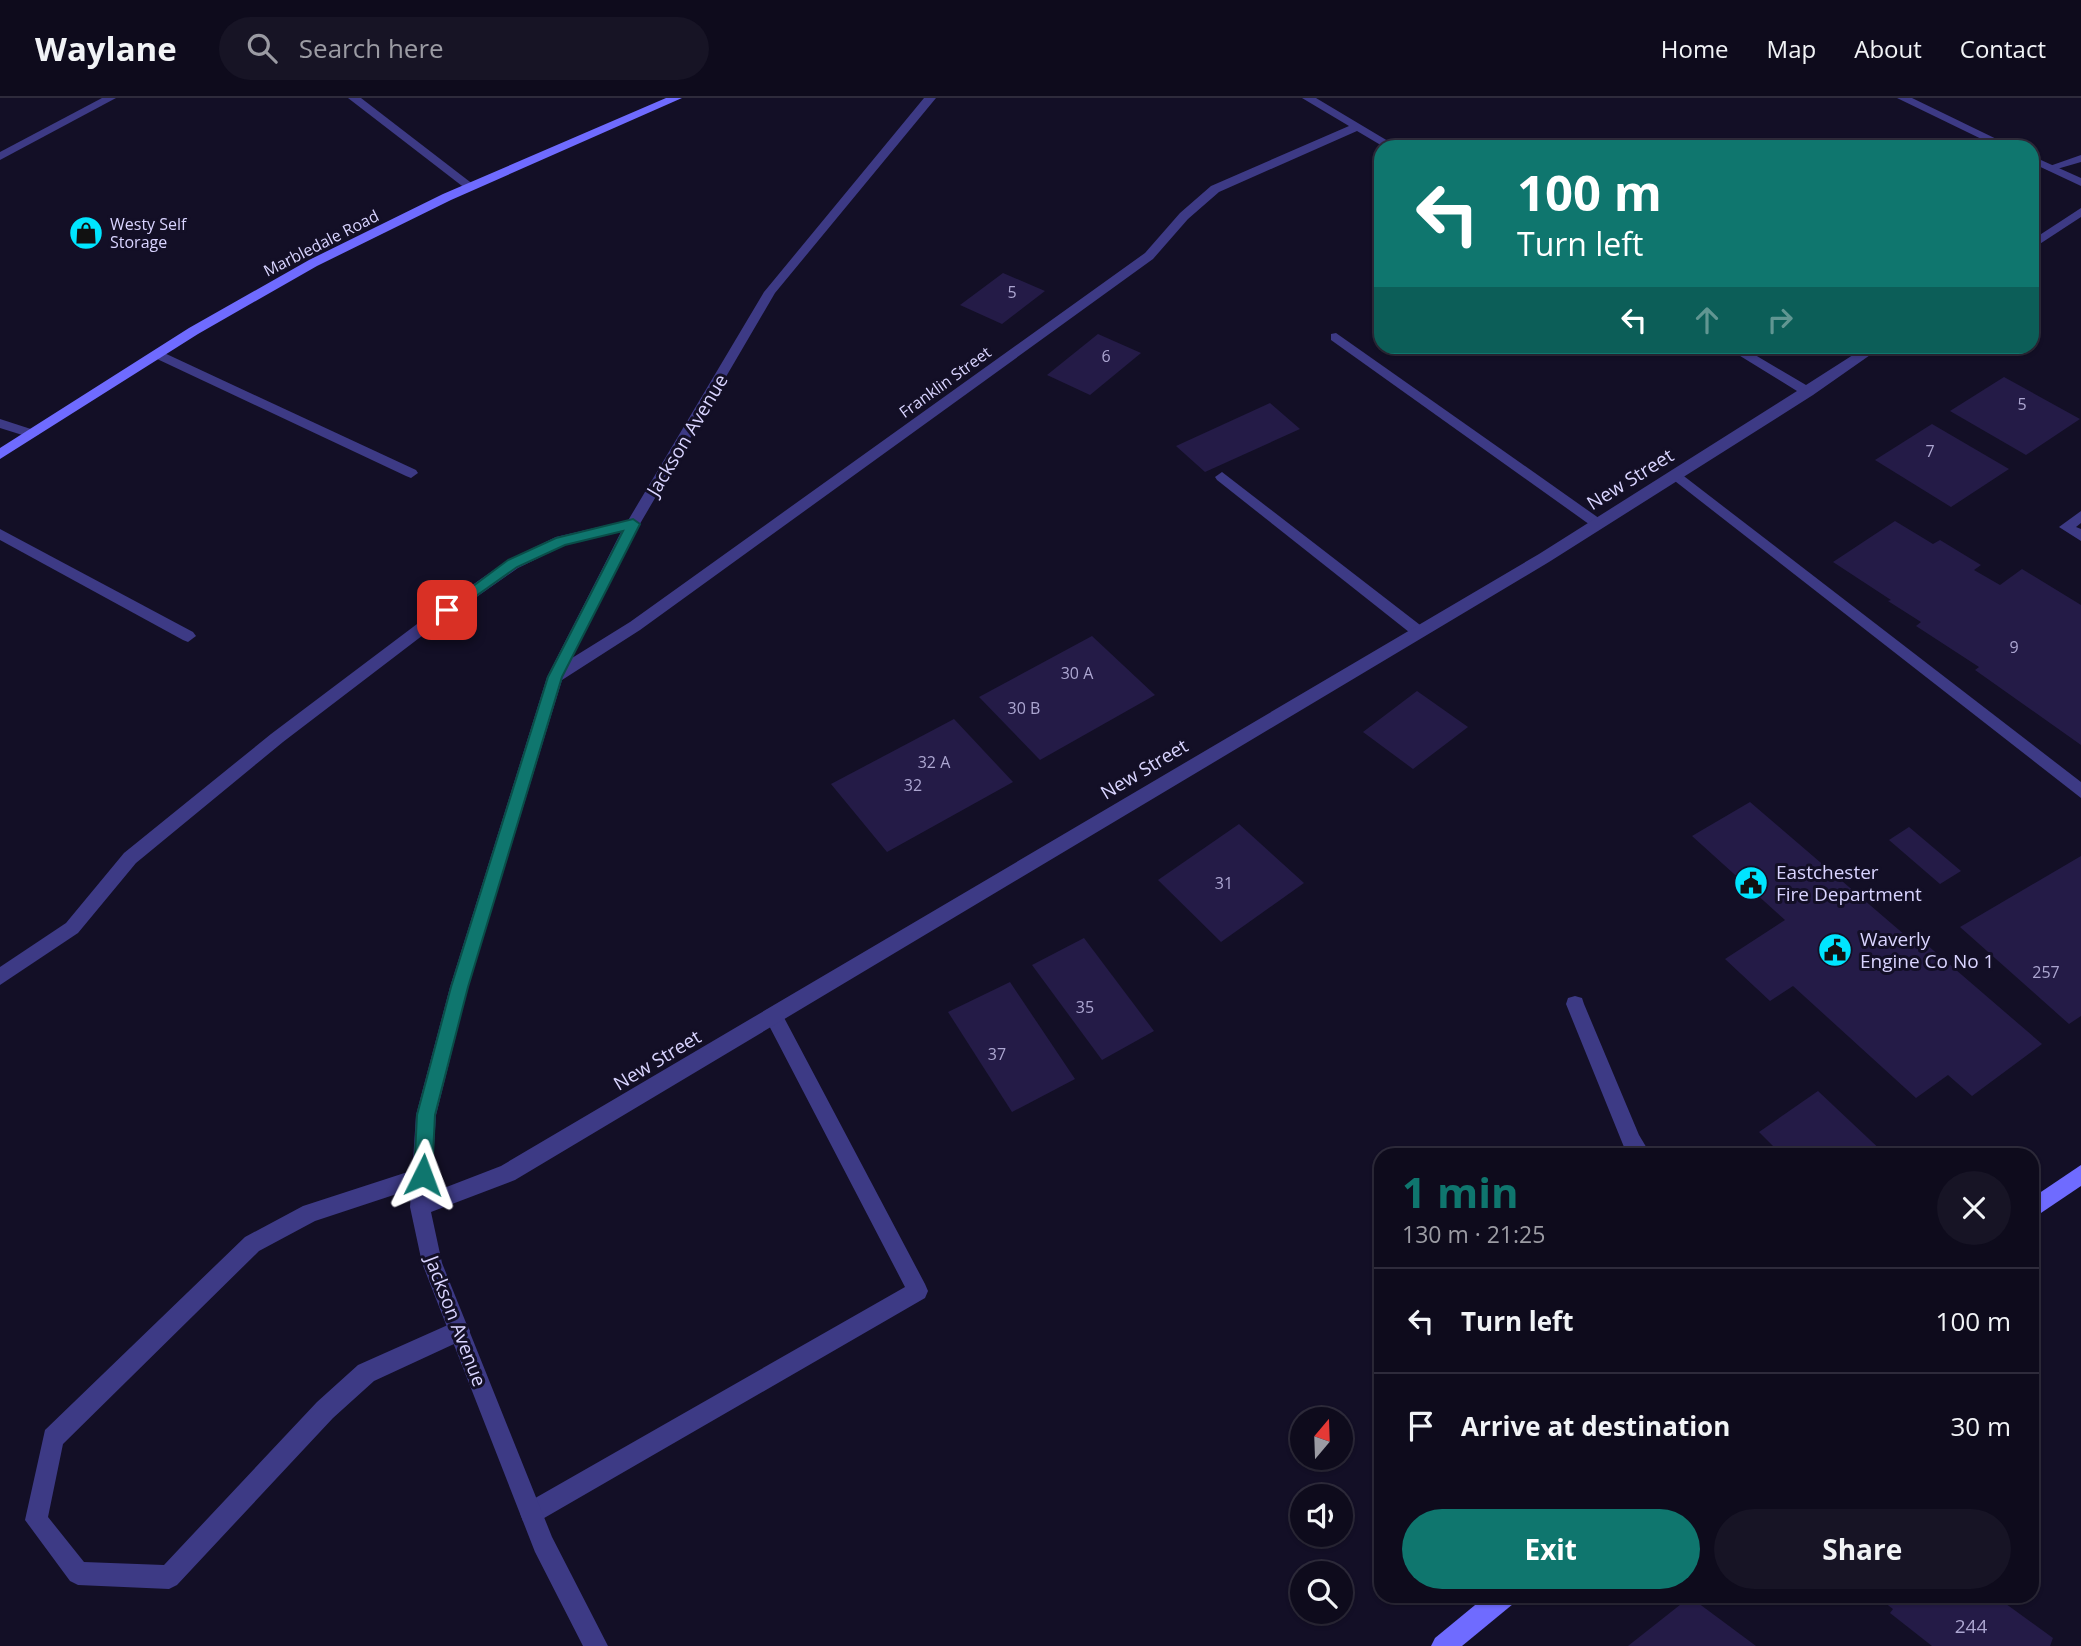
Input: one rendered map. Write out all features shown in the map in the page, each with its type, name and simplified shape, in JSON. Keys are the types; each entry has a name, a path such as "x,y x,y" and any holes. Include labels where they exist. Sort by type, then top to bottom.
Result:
{"street":[{"path":"0,157 110,98"},
{"path":"354,98 470,187"},
{"name":"Marbledale Road","path":"0,454 315,262 470,187 676,98"},
{"name":"Jackson Avenue","path":"596,1646 543,1544 432,1263 420,1207 426,1115 460,987 555,677 633,524 771,292 930,98"},
{"path":"1308,98 1380,140"},
{"path":"1903,98 1992,140"},
{"name":"Franklin Street","path":"555,677 635,626 1149,256 1184,216 1215,189 1357,127"},
{"path":"2050,168 2081,158"},
{"path":"2039,162 2081,182"},
{"path":"2039,240 2081,212"},
{"path":"1336,337 1598,524"},
{"path":"1744,354 1808,392"},
{"name":"New Street","path":"420,1207 508,1173 1598,524 1865,354"},
{"path":"160,355 411,473"},
{"path":"0,423 32,434"},
{"path":"1676,475 2081,791"},
{"path":"1223,477 1419,632"},
{"path":"2081,516 2066,527 2081,536"},
{"path":"0,978 72,928 140,850 277,738 426,625 513,564 561,541 633,524"},
{"path":"0,534 188,636"},
{"path":"1575,1004 1636,1148"},
{"path":"531,1513 918,1291 772,1016"},
{"path":"2039,1205 2081,1174"},
{"path":"423,1175 310,1213 252,1244 53,1437 36,1520 78,1573 169,1577 325,1410 366,1373 458,1331"},
{"path":"1443,1646 1496,1603"}],"building":[{"path":"1003,273 1045,291 1002,324 960,305"},
{"path":"1098,334 1141,353 1090,395 1047,375"},
{"path":"2004,377 2080,419 2026,455 1950,411"},
{"path":"1270,403 1300,429 1205,472 1176,446"},
{"path":"1932,424 2009,469 1951,507 1875,460"},
{"path":"1895,521 1933,544 1940,540 1981,565 1974,570 2000,585 2022,569 2081,605 2081,745 1975,670 1979,667 1916,626 1921,622 1833,562"},
{"path":"1092,636 1155,695 1040,760 979,697"},
{"path":"1417,691 1468,727 1413,769 1363,732"},
{"path":"954,719 1013,782 887,852 831,784"},
{"name":"Waverly Engine Co No 1","path":"1750,802 1913,942 1919,938 2042,1044 1972,1096 1948,1075 1916,1098 1793,986 1770,1001 1725,959 1785,920 1692,836"},
{"path":"1239,824 1304,883 1221,942 1158,880"},
{"path":"1909,827 1961,871 1940,884 1889,840"},
{"path":"2081,856 2081,1016 2069,1024 1960,927"},
{"path":"1084,938 1154,1031 1102,1060 1032,965"},
{"path":"1010,982 1075,1079 1012,1112 948,1012"},
{"path":"1818,1091 1879,1148 1775,1148 1759,1132"},
{"path":"1682,1603 1698,1603 1756,1646 1628,1646"},
{"path":"1885,1603 2005,1603 2053,1638 2050,1646 1932,1646 1890,1613 1893,1609"}],"place":[{"name":"Westy Self Storage","path":"86,233"},
{"name":"Eastchester Fire Department","path":"1751,883"},
{"name":"Waverly Engine Co No 1","path":"1835,950"}],"route":[{"path":"423,1175 426,1115 460,987 555,677 633,524 561,541 537,552 513,564 447,610"}]}
